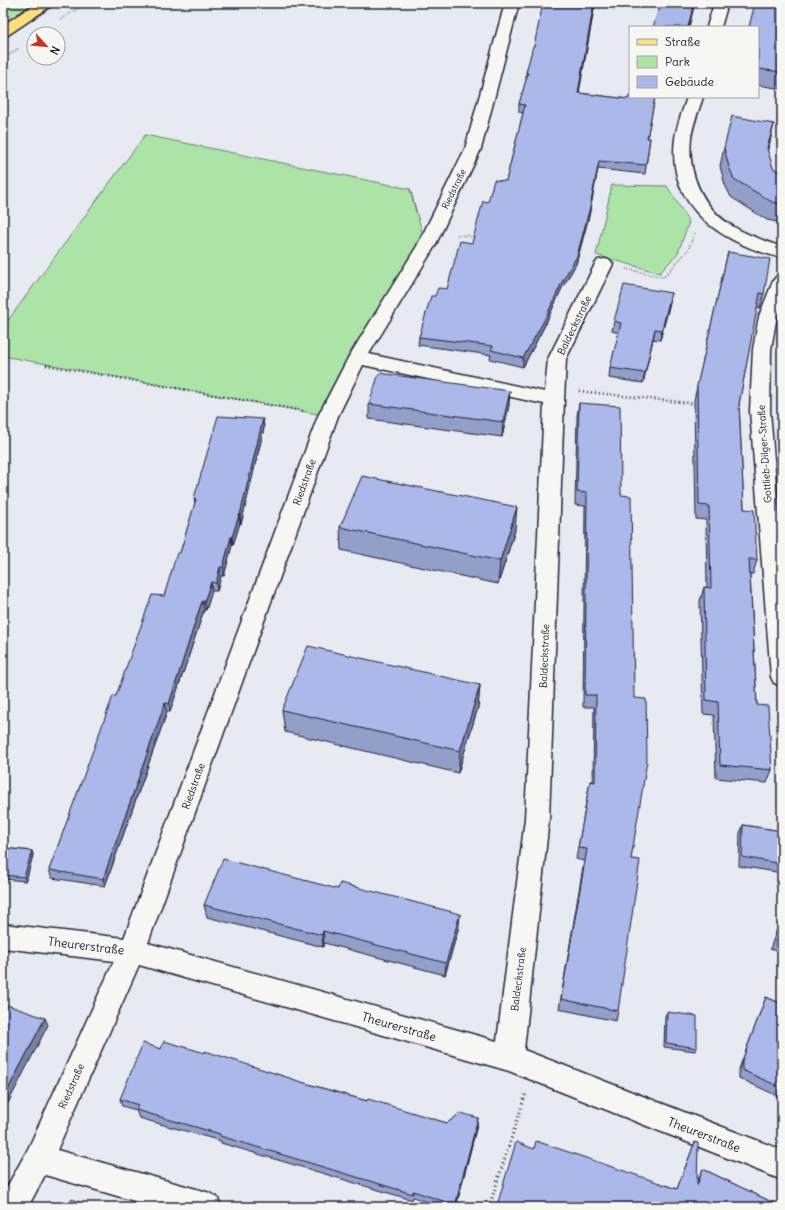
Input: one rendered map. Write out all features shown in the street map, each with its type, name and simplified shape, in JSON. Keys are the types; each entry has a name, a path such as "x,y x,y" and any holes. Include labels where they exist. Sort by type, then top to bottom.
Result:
{"main road":[{"path":"3,32 46,3"}],"street":[{"name":"Riedstraße","path":"12,1207 38,1159 132,951 328,416 357,358 433,232 473,149 512,3"},
{"path":"714,26 721,3"},
{"path":"695,98 683,138 682,165 694,197 703,210 725,230 782,253"},
{"name":"Baldeckstraße","path":"508,1058 537,819 554,400 558,359 604,264"},
{"name":"Gottlieb-Dilger-Straße","path":"782,281 768,316 762,349 760,411 782,677"},
{"path":"357,358 554,400"},
{"name":"Theurerstraße","path":"3,936 132,951 508,1058 782,1165"},
{"path":"38,1159 207,1207"}],"path":[{"path":"604,264 664,278 688,250 703,210"},
{"path":"433,232 479,238"},
{"path":"46,365 328,416"},
{"path":"587,392 702,404"},
{"path":"489,1207 534,1068"}],"green space":[{"path":"3,3 46,3 3,32"},
{"path":"145,135 410,189 426,246 328,416 3,356 3,327"},
{"path":"612,185 667,186 689,222 678,253 660,273 596,255"}],"building":[{"path":"543,3 594,3 578,93 628,99 629,96 629,98 655,98 647,138 650,138 646,165 599,161 590,207 577,256 523,358 491,350 493,346 419,337 431,296 435,296 438,288 447,289 460,241 472,243 483,201 488,202 494,180 506,181 525,105 519,104"},
{"path":"661,3 694,3 688,26 653,26"},
{"path":"755,3 782,3 782,72 759,69 759,26 749,26"},
{"path":"732,116 774,124 767,148 773,168 782,174 782,204 772,202 734,179 724,148"},
{"path":"728,252 770,259 764,294 760,293 739,404 744,509 754,510 757,560 749,559 757,705 768,706 772,770 720,765 718,702 706,700 704,587 711,588 709,506 699,505 697,386"},
{"path":"624,285 671,293 662,330 655,329 645,373 610,368 621,323 614,321"},
{"path":"379,373 510,391 503,422 369,404"},
{"path":"579,403 620,406 621,495 631,496 634,698 646,699 647,761 631,859 640,860 618,1011 561,999 587,849 578,848 590,781 595,782 596,695 585,695 587,493 577,492"},
{"path":"218,416 263,419 240,515 231,537 223,567 220,567 216,583 211,582 204,602 202,601 169,704 165,703 103,879 49,870 113,696 116,696 152,595 164,596 177,553 180,553 196,499 194,498"},
{"path":"362,476 517,507 500,561 340,527"},
{"path":"308,646 480,685 460,751 282,710"},
{"path":"743,825 782,831 782,864 742,857"},
{"path":"3,848 32,851 24,877 3,875"},
{"path":"223,859 338,889 340,883 460,914 446,963 323,931 322,935 204,905"},
{"path":"782,917 782,944 774,940"},
{"path":"766,997 782,1004 782,1088 742,1070 742,1061"},
{"path":"4,1004 45,1018 3,1099 3,1005"},
{"path":"667,1012 697,1016 697,1048 666,1043"},
{"path":"164,1041 205,1053 205,1051 308,1084 367,1101 368,1099 447,1123 461,1113 478,1118 456,1202 446,1202 413,1191 413,1194 220,1136 220,1134 136,1110 138,1105 120,1099 143,1043 161,1049"},
{"path":"536,1141 677,1189 695,1142 698,1143 697,1185 703,1169 782,1207 510,1207 498,1202 516,1142 534,1149"},
{"path":"72,1199 90,1207 68,1207"}]}
